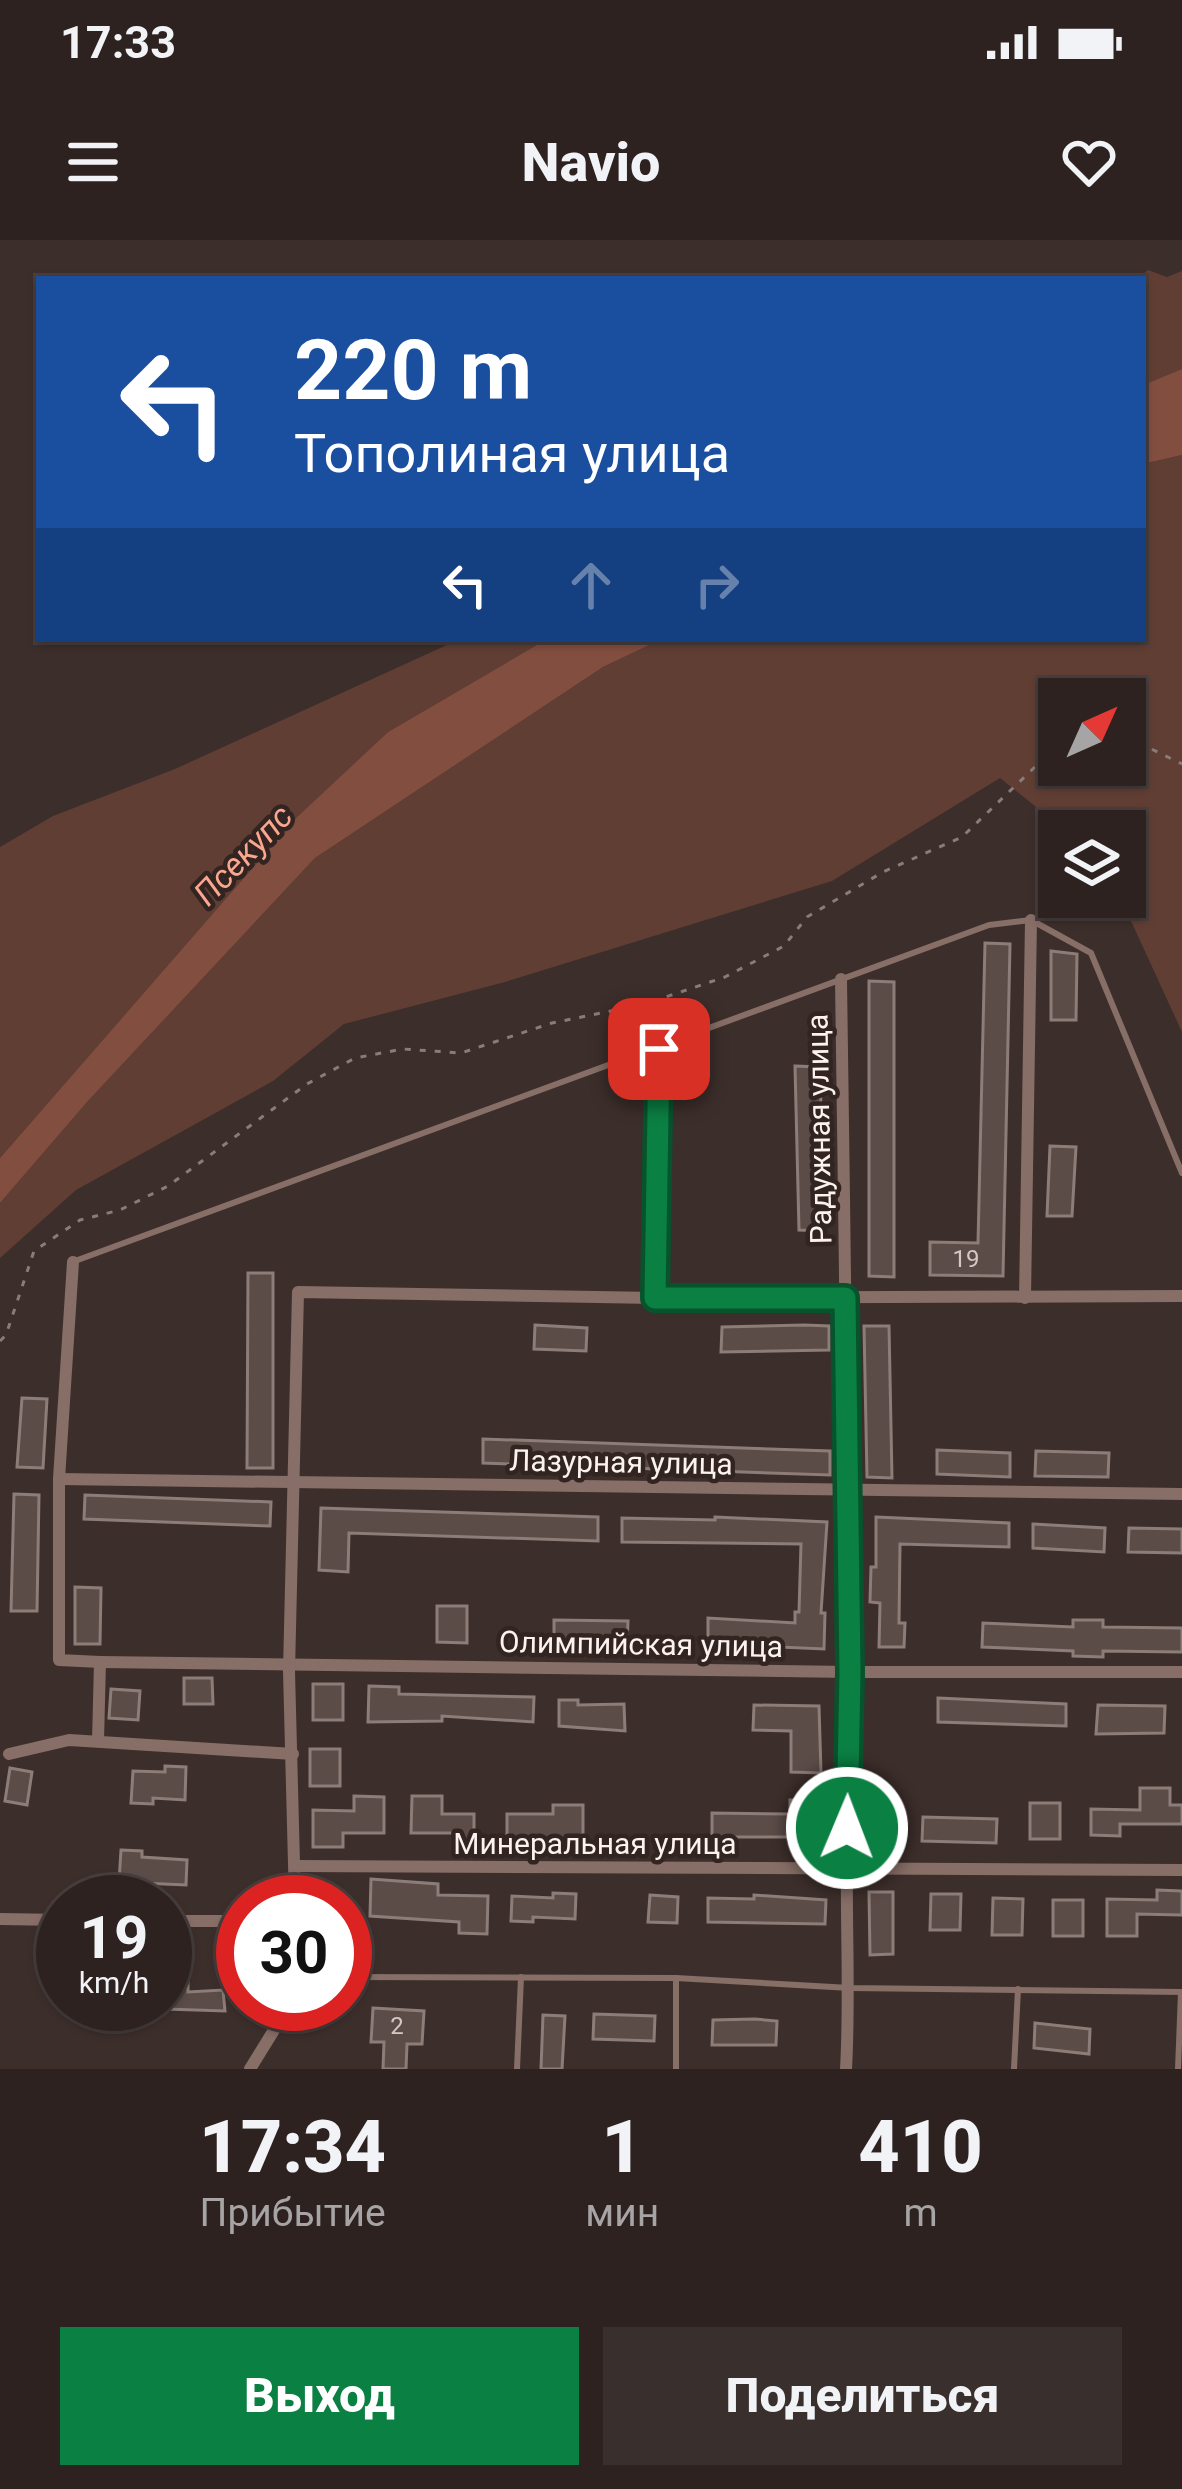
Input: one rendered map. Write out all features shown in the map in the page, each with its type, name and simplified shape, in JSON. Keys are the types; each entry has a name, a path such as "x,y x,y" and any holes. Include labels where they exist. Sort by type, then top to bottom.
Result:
{"street":[{"path":"1025,1298 1031,920"},
{"name":"Радужная улица","path":"841,979 850,1672 846,2069"},
{"path":"655,1298 659,1049"},
{"path":"73,1262 59,1479 59,1660 100,1662 98,1741"},
{"path":"295,1875 290,1662 298,1292 655,1298 1182,1296"},
{"name":"Лазурная улица","path":"59,1479 1182,1494"},
{"name":"Олимпийская улица","path":"100,1662 1182,1672"},
{"path":"5,1760 69,1740 292,1754"},
{"name":"Минеральная улица","path":"295,1866 1182,1870"},
{"path":"0,1919 36,1920"},
{"path":"250,2069 273,2031"}],"lane":[{"path":"73,1262 989,926 1031,920 1091,953 1182,1173"},
{"path":"372,1977 676,1978 850,1988 1181,1992 1178,2069"},
{"path":"517,2069 521,1977"},
{"path":"676,1978 676,2069"},
{"path":"1014,2069 1018,1989"}],"path":[{"path":"1146,746 1182,764"},
{"path":"0,1341 34,1251 80,1220 120,1210 168,1186 307,1084 355,1058 403,1049 461,1053 552,1023 645,1004 725,977 784,946 807,917 864,883 962,837 1038,764"}],"shaded area":[{"path":"1148,270 1167,277 1182,271 1182,369 1146,384 1146,276 1141,276"},
{"path":"1182,369 1182,455 1146,463 1146,384"},
{"path":"1182,455 1182,1032 1130,918 1146,918 1146,810 1040,810 1000,778 832,881 505,982 344,1024 273,1081 76,1190 0,1258 0,1203 88,1101 315,858 603,667 656,642 1146,642 1146,463"},
{"path":"453,642 542,642 388,732 297,817 0,1158 0,847 53,816 175,769"},
{"path":"542,642 656,642 603,667 315,858 88,1101 0,1203 0,1158 297,817 388,732"}],"building":[{"path":"985,943 1010,944 1003,1276 930,1275 930,1242 978,1243"},
{"path":"1051,951 1077,954 1076,1020 1051,1020"},
{"path":"869,981 894,982 894,1277 869,1276"},
{"path":"795,1066 820,1067 824,1231 799,1230"},
{"path":"1050,1146 1076,1147 1072,1216 1047,1216"},
{"path":"248,1273 273,1273 273,1468 247,1468"},
{"path":"535,1325 587,1328 586,1351 534,1349"},
{"path":"829,1326 829,1350 721,1352 722,1327"},
{"path":"864,1326 889,1326 892,1478 867,1477"},
{"path":"22,1398 47,1399 43,1468 17,1467"},
{"path":"483,1439 830,1451 830,1475 483,1463"},
{"path":"937,1450 1010,1453 1010,1477 937,1474"},
{"path":"1036,1451 1109,1453 1108,1477 1035,1476"},
{"path":"14,1494 39,1495 37,1611 11,1611"},
{"path":"85,1495 271,1502 270,1526 84,1519"},
{"path":"321,1508 598,1517 598,1541 349,1533 348,1572 319,1570"},
{"path":"876,1517 1009,1523 1009,1547 900,1544 899,1623 905,1623 904,1647 879,1647 880,1603 870,1602"},
{"path":"622,1518 827,1522 821,1613 825,1613 824,1649 708,1644 708,1618 795,1623 801,1544 622,1542"},
{"path":"1033,1524 1105,1528 1104,1552 1033,1548"},
{"path":"1129,1528 1182,1529 1182,1553 1128,1552"},
{"path":"75,1587 101,1588 100,1644 75,1644"},
{"path":"437,1606 467,1606 467,1643 437,1642"},
{"path":"554,1620 628,1621 627,1645 554,1644"},
{"path":"1073,1620 1103,1620 1103,1627 1182,1628 1182,1652 1103,1651 1103,1657 982,1647 983,1623 1073,1627"},
{"path":"184,1678 212,1678 213,1704 184,1704"},
{"path":"313,1684 343,1684 343,1720 313,1720"},
{"path":"369,1686 399,1687 399,1694 534,1697 533,1722 442,1716 442,1721 368,1722"},
{"path":"111,1689 140,1691 138,1720 109,1718"},
{"path":"938,1698 1066,1704 1066,1726 938,1722"},
{"path":"559,1700 578,1700 578,1705 624,1704 625,1731 559,1726"},
{"path":"754,1705 819,1706 821,1773 791,1772 791,1731 753,1730"},
{"path":"1098,1705 1165,1706 1164,1733 1096,1734"},
{"path":"310,1749 340,1749 340,1786 310,1786"},
{"path":"165,1766 186,1767 185,1800 153,1798 153,1804 131,1803 133,1771 165,1772"},
{"path":"10,1768 32,1772 27,1805 5,1801"},
{"path":"1140,1788 1170,1788 1170,1805 1182,1805 1182,1824 1120,1824 1120,1836 1091,1835 1091,1809 1140,1810"},
{"path":"354,1796 384,1797 384,1833 343,1833 343,1847 313,1847 313,1810 354,1811"},
{"path":"412,1796 442,1796 442,1814 474,1814 474,1839 455,1839 455,1833 411,1833"},
{"path":"790,1800 820,1800 820,1837 712,1837 712,1813 790,1814"},
{"path":"1030,1803 1060,1803 1060,1839 1030,1839"},
{"path":"553,1805 583,1805 583,1841 537,1841 537,1851 507,1850 507,1814 553,1814"},
{"path":"869,1807 899,1808 899,1844 869,1844"},
{"path":"923,1817 997,1819 996,1843 922,1841"},
{"path":"121,1850 142,1851 142,1857 187,1860 186,1875 119,1875"},
{"path":"372,1879 438,1884 438,1895 488,1896 487,1934 459,1933 459,1922 372,1916"},
{"path":"1157,1890 1182,1891 1182,1915 1137,1914 1137,1936 1107,1936 1107,1899 1157,1900"},
{"path":"869,1892 893,1892 893,1954 870,1955"},
{"path":"553,1893 576,1894 575,1919 511,1921 512,1896 553,1898"},
{"path":"931,1894 961,1894 960,1930 930,1930"},
{"path":"650,1895 678,1897 677,1923 648,1922"},
{"path":"754,1895 826,1900 825,1924 708,1922 708,1898 754,1899"},
{"path":"993,1898 1023,1899 1022,1935 992,1935"},
{"path":"1053,1900 1083,1900 1083,1936 1053,1936"},
{"path":"216,1990 216,2011 192,2010 192,1992"},
{"path":"373,2008 424,2011 422,2044 407,2044 406,2069 383,2069 384,2042 371,2042"},
{"path":"594,2014 655,2016 654,2041 593,2039"},
{"path":"543,2015 565,2016 562,2069 541,2069"},
{"path":"713,2020 777,2021 776,2045 712,2045"},
{"path":"1035,2023 1090,2029 1089,2054 1034,2048"}],"route":[{"path":"659,1049 655,1298 845,1298 847,1828"}],"water label":[{"name":"Псекупс","path":"243,855"}]}
